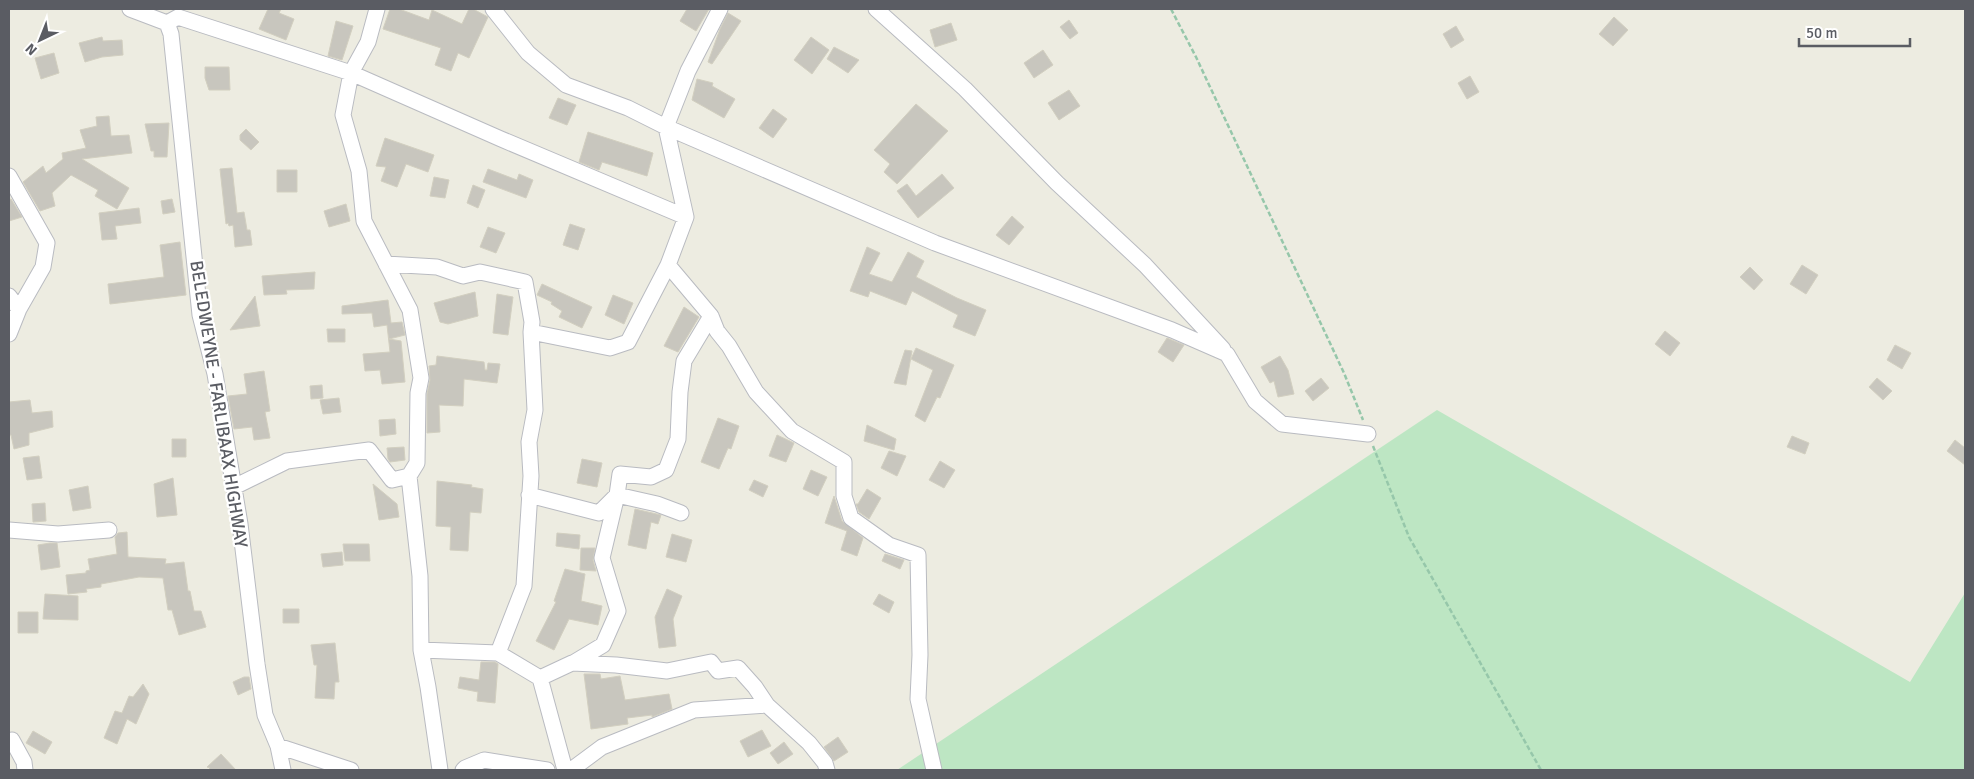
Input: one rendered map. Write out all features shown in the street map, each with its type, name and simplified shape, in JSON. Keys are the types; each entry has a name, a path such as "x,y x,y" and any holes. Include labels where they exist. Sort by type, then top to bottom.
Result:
{"street":[{"path":"130,9 176,16 351,72 686,217"},
{"path":"377,9 368,42 351,72 343,115 359,171 364,220 410,310 421,378 418,393 417,463 409,476 420,576 421,650 440,770"},
{"path":"493,9 528,53 566,85 628,108 666,127 935,243 1172,330 1227,354"},
{"path":"531,332 610,348 628,342 668,264 686,217 666,127 688,72 720,9"},
{"path":"876,9 965,89 1057,183 1145,265 1227,354 1254,401 1282,424 1368,434"},
{"name":"BELEDWEYNE - FARLIBAAX HIGHWAY","path":"176,16 171,34 200,315 215,374 234,487 265,715 278,746 283,770"},
{"path":"9,176 47,243 43,267 19,309 9,334"},
{"path":"386,264 437,268 463,276 480,272 525,282 532,322 536,410 529,442 531,476 524,586 498,653"},
{"path":"668,264 711,316 717,331 756,392 792,431 844,462 844,496 851,518 889,545 918,555 920,655 918,699 934,770"},
{"path":"9,296 19,309"},
{"path":"540,678 572,663 603,645 618,611 602,558 620,474 651,477 666,470 678,439 680,392 684,362 711,316"},
{"path":"234,487 287,461 369,450 392,480 409,476"},
{"path":"530,495 599,513 617,495"},
{"path":"617,495 657,504 681,513"},
{"path":"9,530 58,534 109,530"},
{"path":"421,650 498,653 540,678 565,770"},
{"path":"572,663 616,665 667,671 711,662 718,671 738,668 755,687 767,705 809,743 825,763 827,770"},
{"path":"571,770 602,747 694,710 767,705"},
{"path":"12,740 24,762 25,770"},
{"path":"278,746 351,770"},
{"path":"464,770 484,760 547,770"}],"path":[{"path":"1171,9 1196,57 1336,354 1409,537 1541,770"}],"green space":[{"path":"1437,410 1910,682 1965,593 1965,770 897,770"}],"building":[{"path":"268,9 281,9 279,13 294,19 286,40 259,29"},
{"path":"390,9 399,9 429,20 432,10 462,24 469,9 473,9 488,17 469,58 458,53 451,71 435,65 441,48 383,29"},
{"path":"687,9 709,9 696,31 680,21"},
{"path":"728,13 741,21 712,64 708,62"},
{"path":"1614,17 1628,30 1613,46 1599,34"},
{"path":"1069,20 1078,33 1070,39 1060,27"},
{"path":"336,21 353,26 342,60 328,56"},
{"path":"951,23 957,40 935,47 930,30"},
{"path":"1456,26 1464,40 1451,48 1443,34"},
{"path":"102,37 103,41 122,40 123,55 102,57 85,62 79,43"},
{"path":"811,37 829,50 812,74 794,60"},
{"path":"834,47 859,60 848,73 827,59"},
{"path":"1043,50 1053,65 1034,78 1024,63"},
{"path":"54,53 59,73 41,79 35,58"},
{"path":"205,67 229,67 230,90 209,90 205,78"},
{"path":"1470,76 1479,92 1467,99 1458,83"},
{"path":"697,79 713,83 712,86 735,99 724,118 692,100"},
{"path":"1069,90 1080,106 1059,120 1048,103"},
{"path":"558,98 576,105 567,125 549,118"},
{"path":"916,104 948,131 897,184 884,172 890,164 874,150"},
{"path":"773,109 787,119 773,138 759,128"},
{"path":"109,116 111,136 129,135 132,153 82,159 129,188 117,209 95,196 98,190 71,175 52,193 55,206 40,211 23,182 43,166 46,173 63,159 62,153 86,148 80,130 97,126 96,117"},
{"path":"169,123 167,157 154,157 154,151 151,151 145,124"},
{"path":"246,129 259,142 251,150 240,140 240,135"},
{"path":"588,132 653,153 647,176 602,162 599,170 579,162"},
{"path":"385,138 434,155 428,172 406,164 397,187 381,181 386,167 376,166"},
{"path":"232,168 237,213 244,212 247,230 250,230 252,245 235,247 233,225 229,226 228,223 226,224 220,169"},
{"path":"488,169 517,180 519,174 533,180 526,198 483,182"},
{"path":"277,170 297,170 297,192 277,192"},
{"path":"942,174 954,188 918,218 897,191 907,184 916,196"},
{"path":"434,177 449,180 445,198 430,196"},
{"path":"473,185 485,190 478,208 467,203"},
{"path":"11,199 22,217 9,221 9,200"},
{"path":"172,199 175,212 163,214 161,201"},
{"path":"346,204 350,221 329,227 324,211"},
{"path":"139,208 141,223 115,226 117,239 102,240 99,213"},
{"path":"1012,216 1024,227 1009,245 996,235"},
{"path":"570,224 585,229 578,250 563,245"},
{"path":"488,227 505,233 496,253 480,247"},
{"path":"180,242 186,295 110,304 108,284 164,277 160,245"},
{"path":"867,247 880,253 869,274 892,282 908,252 924,261 916,277 957,298 986,310 975,336 953,327 958,315 912,291 906,305 870,291 868,297 850,291"},
{"path":"1802,265 1818,275 1806,294 1790,284"},
{"path":"1750,267 1763,280 1754,290 1740,277"},
{"path":"315,272 314,289 286,290 287,294 264,295 262,276"},
{"path":"542,284 592,307 582,328 559,317 562,311 551,304 552,302 537,295"},
{"path":"475,292 478,316 448,324 440,322 434,303"},
{"path":"497,294 513,297 508,335 493,333"},
{"path":"613,295 633,303 624,324 605,315"},
{"path":"255,296 260,326 230,330"},
{"path":"388,300 391,323 402,322 405,335 389,339 401,341 405,382 382,384 380,370 365,371 363,354 390,352 387,325 374,327 372,313 342,314 342,306"},
{"path":"684,307 699,317 678,352 664,346"},
{"path":"327,329 345,329 345,342 328,342"},
{"path":"1665,331 1680,343 1670,356 1655,344"},
{"path":"1167,338 1184,345 1173,362 1158,352"},
{"path":"1895,345 1911,353 1902,369 1887,360"},
{"path":"916,348 954,365 940,398 937,397 925,422 915,416 933,370 911,359"},
{"path":"905,350 912,351 906,385 894,383"},
{"path":"437,356 484,362 485,370 487,370 488,363 500,364 497,383 464,379 463,406 439,405 440,432 427,433 429,366 436,365"},
{"path":"1280,356 1288,370 1294,394 1278,397 1274,381 1270,383 1261,367"},
{"path":"264,371 270,411 265,412 270,438 254,440 252,427 234,429 228,396 247,394 244,374"},
{"path":"1321,378 1329,388 1313,401 1305,391"},
{"path":"1877,378 1892,391 1883,400 1869,387"},
{"path":"322,385 323,398 311,399 310,386"},
{"path":"339,398 341,412 323,414 320,400"},
{"path":"30,400 32,413 52,411 53,427 29,433 29,445 14,449 11,435 9,435 9,402"},
{"path":"718,418 739,426 731,449 728,448 719,469 701,462"},
{"path":"395,419 396,434 380,436 379,420"},
{"path":"867,425 896,439 894,450 864,441"},
{"path":"777,435 794,443 786,462 769,456"},
{"path":"1792,436 1809,443 1805,454 1787,447"},
{"path":"172,439 186,439 186,457 172,457"},
{"path":"1955,440 1965,448 1965,465 1947,451"},
{"path":"404,447 405,460 390,462 387,448"},
{"path":"889,451 906,456 897,476 881,468"},
{"path":"39,456 42,478 27,480 23,458"},
{"path":"582,459 602,463 597,487 577,483"},
{"path":"940,461 955,470 944,488 929,480"},
{"path":"811,470 827,477 818,496 803,489"},
{"path":"173,478 177,515 157,517 154,484"},
{"path":"754,480 768,486 763,497 749,490"},
{"path":"437,481 472,485 471,487 483,489 481,513 470,512 468,551 450,550 451,527 436,526"},
{"path":"373,484 397,504 399,517 379,520"},
{"path":"88,486 91,508 73,511 69,490"},
{"path":"867,489 881,498 869,519 859,512 856,504 858,504"},
{"path":"834,496 842,521 863,538 857,556 841,550 847,531 825,523"},
{"path":"45,503 46,521 33,522 32,504"},
{"path":"635,509 661,515 658,524 651,522 646,549 628,545"},
{"path":"127,532 128,557 166,559 165,564 184,562 188,591 190,591 194,611 201,611 206,627 179,635 172,610 168,610 163,578 139,577 101,584 101,587 86,589 87,592 68,594 66,575 86,573 86,571 90,570 88,559 117,554 115,537 118,533"},
{"path":"557,533 580,535 579,549 556,546"},
{"path":"672,534 692,540 686,562 666,557"},
{"path":"57,543 60,567 41,570 38,545"},
{"path":"343,544 369,544 370,561 345,561"},
{"path":"581,548 595,548 593,560 596,571 580,570"},
{"path":"342,552 343,565 323,567 321,554"},
{"path":"885,554 904,560 900,569 882,561"},
{"path":"565,569 585,574 581,601 602,606 598,625 569,619 554,650 536,641 556,602 554,601"},
{"path":"667,589 682,596 673,619 676,646 659,648 655,617"},
{"path":"45,594 78,596 78,620 43,619"},
{"path":"879,594 894,602 889,613 873,604"},
{"path":"283,609 299,609 299,623 283,623"},
{"path":"18,612 38,612 38,633 18,633"},
{"path":"335,643 339,682 335,682 334,699 315,698 317,665 314,665 311,645"},
{"path":"481,662 495,662 498,664 495,703 477,701 478,692 458,688 460,677 479,680"},
{"path":"584,674 600,674 601,679 620,676 625,700 669,694 672,709 652,717 652,715 627,718 628,724 591,729"},
{"path":"249,677 251,689 238,695 233,682"},
{"path":"143,684 149,694 136,724 127,719 117,744 104,738 115,711 122,713 129,696 133,697"},
{"path":"762,730 771,746 748,757 740,741"},
{"path":"33,731 52,742 45,754 26,743"},
{"path":"838,737 848,752 834,761 824,747"},
{"path":"784,742 793,754 778,764 770,753"},
{"path":"221,754 236,770 208,770 210,768 207,767"}]}
